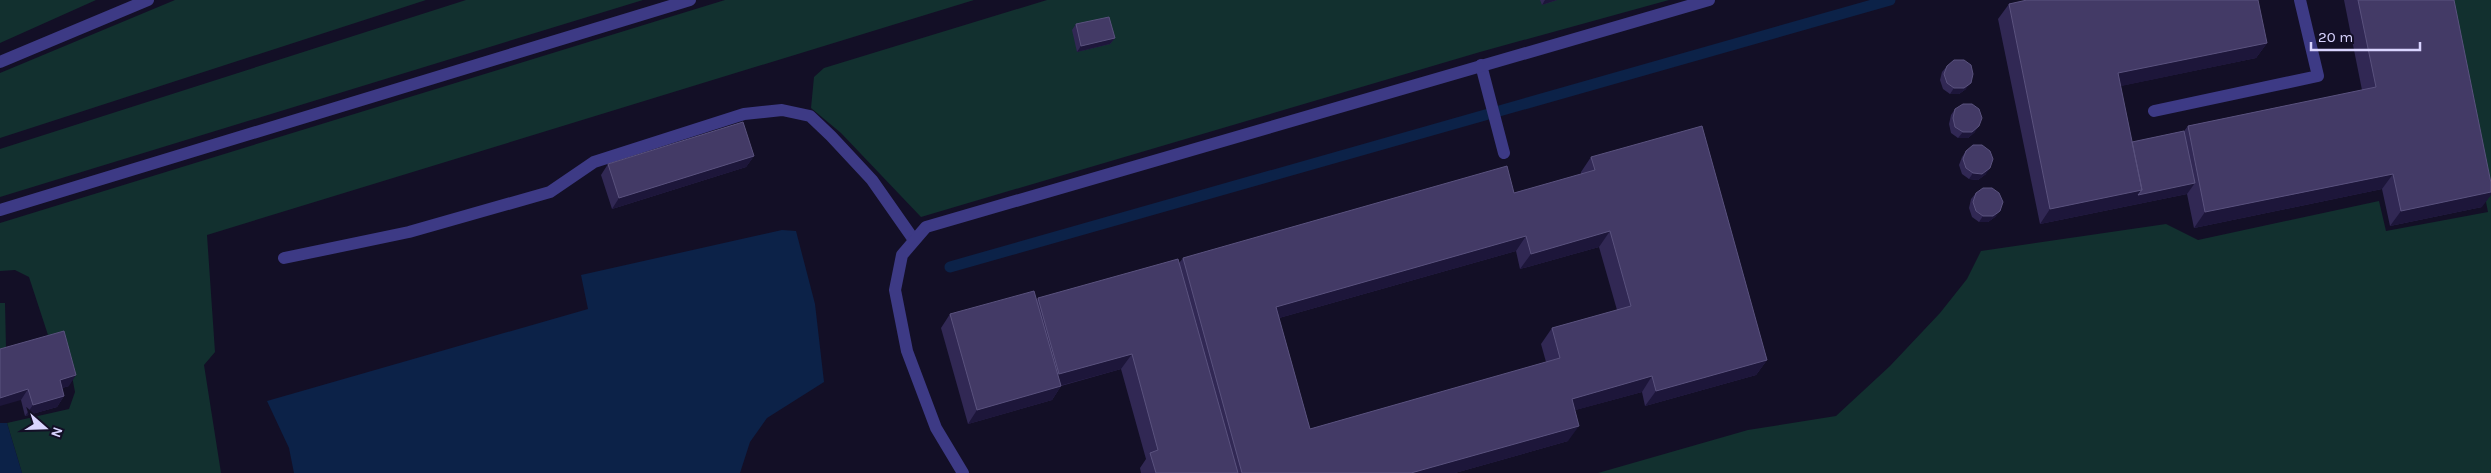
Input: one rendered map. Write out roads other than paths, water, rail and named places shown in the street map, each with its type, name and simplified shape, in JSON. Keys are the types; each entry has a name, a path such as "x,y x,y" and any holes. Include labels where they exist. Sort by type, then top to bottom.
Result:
{"street":[{"path":"0,62 148,0"},
{"path":"0,210 690,0"},
{"path":"963,473 936,428 907,351 895,290 902,254 926,227 1709,0"},
{"path":"2154,111 2318,76 2300,0"},
{"path":"1481,65 1504,153"},
{"path":"284,258 409,232 550,192 594,162 744,114 782,110 810,116 831,136 872,180 914,240"}],"water":[{"path":"782,230 796,231 815,304 824,382 767,418 750,442 740,473 294,473 289,448 267,401 588,309 581,275"},
{"path":"0,423 7,423 22,473 0,473"}],"waterway":[{"path":"950,267 1890,0"}]}
